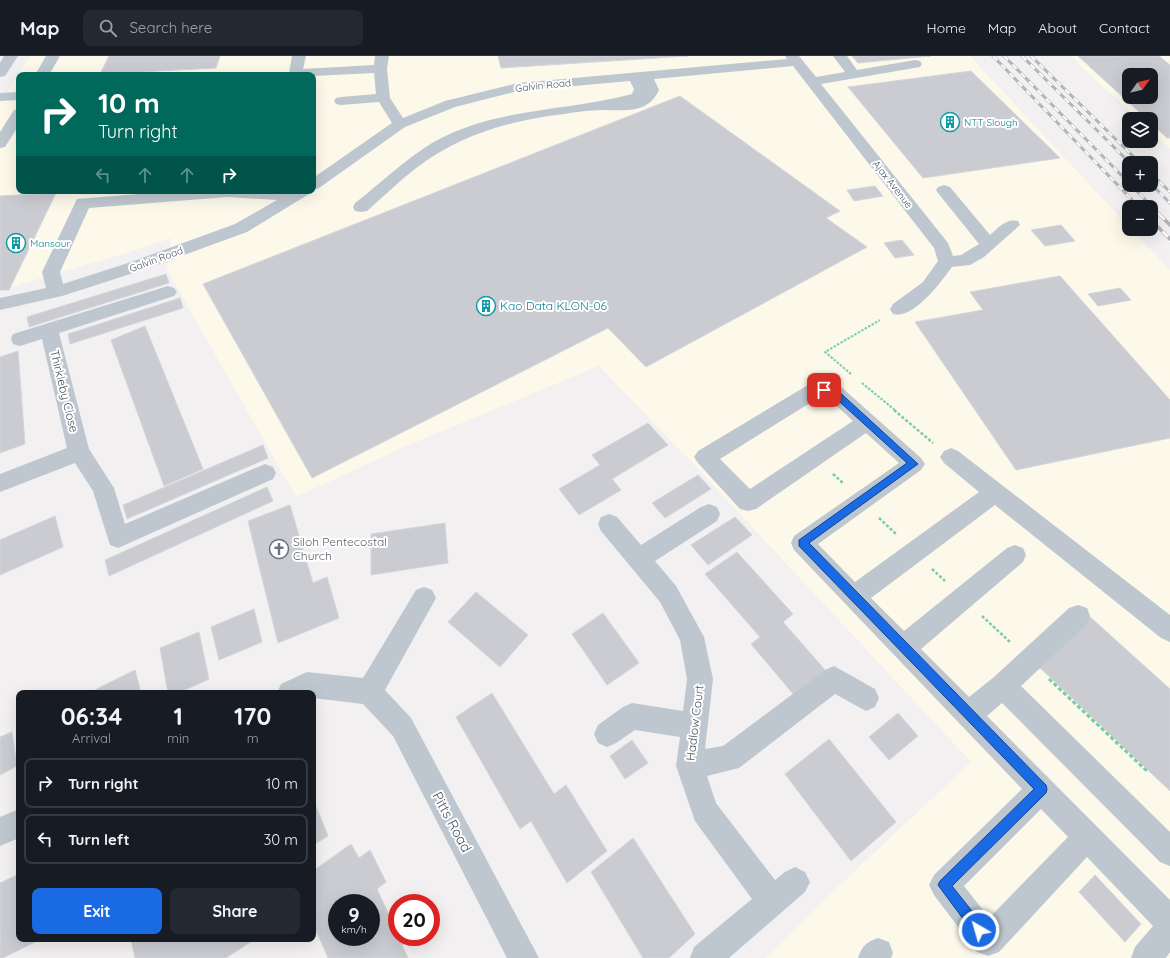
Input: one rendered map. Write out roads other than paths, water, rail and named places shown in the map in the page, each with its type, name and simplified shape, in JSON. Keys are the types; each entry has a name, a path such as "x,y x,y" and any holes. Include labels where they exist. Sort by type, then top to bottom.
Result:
{"street":[{"path":"0,73 11,56"},
{"path":"44,72 53,56"},
{"path":"296,72 299,56"},
{"path":"840,56 853,74"},
{"name":"Galvin Road","path":"316,183 400,124 450,104 518,87 641,76 794,59"},
{"name":"Ajax Avenue","path":"794,59 942,247 946,262"},
{"path":"304,72 381,63 383,98 400,124"},
{"path":"812,82 915,64"},
{"path":"361,207 417,160 457,137 517,116 605,106 638,97 641,89 641,76"},
{"path":"0,98 16,96"},
{"path":"341,101 383,98"},
{"path":"0,144 16,118"},
{"path":"944,190 988,244"},
{"path":"56,292 51,272 83,203 201,194"},
{"name":"Galvin Road","path":"0,304 56,292 137,266 241,228 297,194"},
{"path":"898,309 929,286 946,262 964,261 978,253 1012,225"},
{"path":"20,339 168,292"},
{"name":"Thirkleby Close","path":"49,330 79,452 103,488 118,538 265,473"},
{"path":"867,422 748,502 705,457 815,390 833,391 914,464 802,543 1170,922"},
{"path":"0,484 79,452"},
{"path":"951,457 987,499 1170,630"},
{"path":"855,596 987,499"},
{"path":"639,559 709,514"},
{"name":"Hadlow Court","path":"609,524 668,594 692,638 700,679 690,766 705,811 772,901"},
{"path":"903,648 1015,555"},
{"path":"296,690 307,685 369,692 424,598"},
{"path":"969,714 1003,686 1078,616"},
{"path":"690,766 729,758 834,679 866,698"},
{"path":"1003,686 1170,852"},
{"name":"Pitts Road","path":"369,692 402,727 524,958"},
{"path":"607,734 632,716 694,726"},
{"path":"1042,789 944,885 988,941 1088,836"},
{"path":"0,832 16,824"},
{"path":"705,958 795,882"},
{"path":"1146,958 1170,928"}],"railway":[{"path":"993,56 1132,200"},
{"path":"1004,56 1122,176"},
{"path":"1022,56 1123,156"},
{"path":"1031,56 1133,156"},
{"path":"1158,180 1170,192"},
{"path":"1158,191 1170,203"},
{"path":"1138,192 1160,215"},
{"path":"1160,215 1170,225"},
{"path":"1158,227 1170,239"}],"place":[{"name":"NTT Slough","path":"950,122"},
{"name":"Mansour","path":"16,243"},
{"name":"Kao Data KLON-06","path":"486,306"},
{"name":"Siloh Pentecostal Church","path":"279,549"}]}
